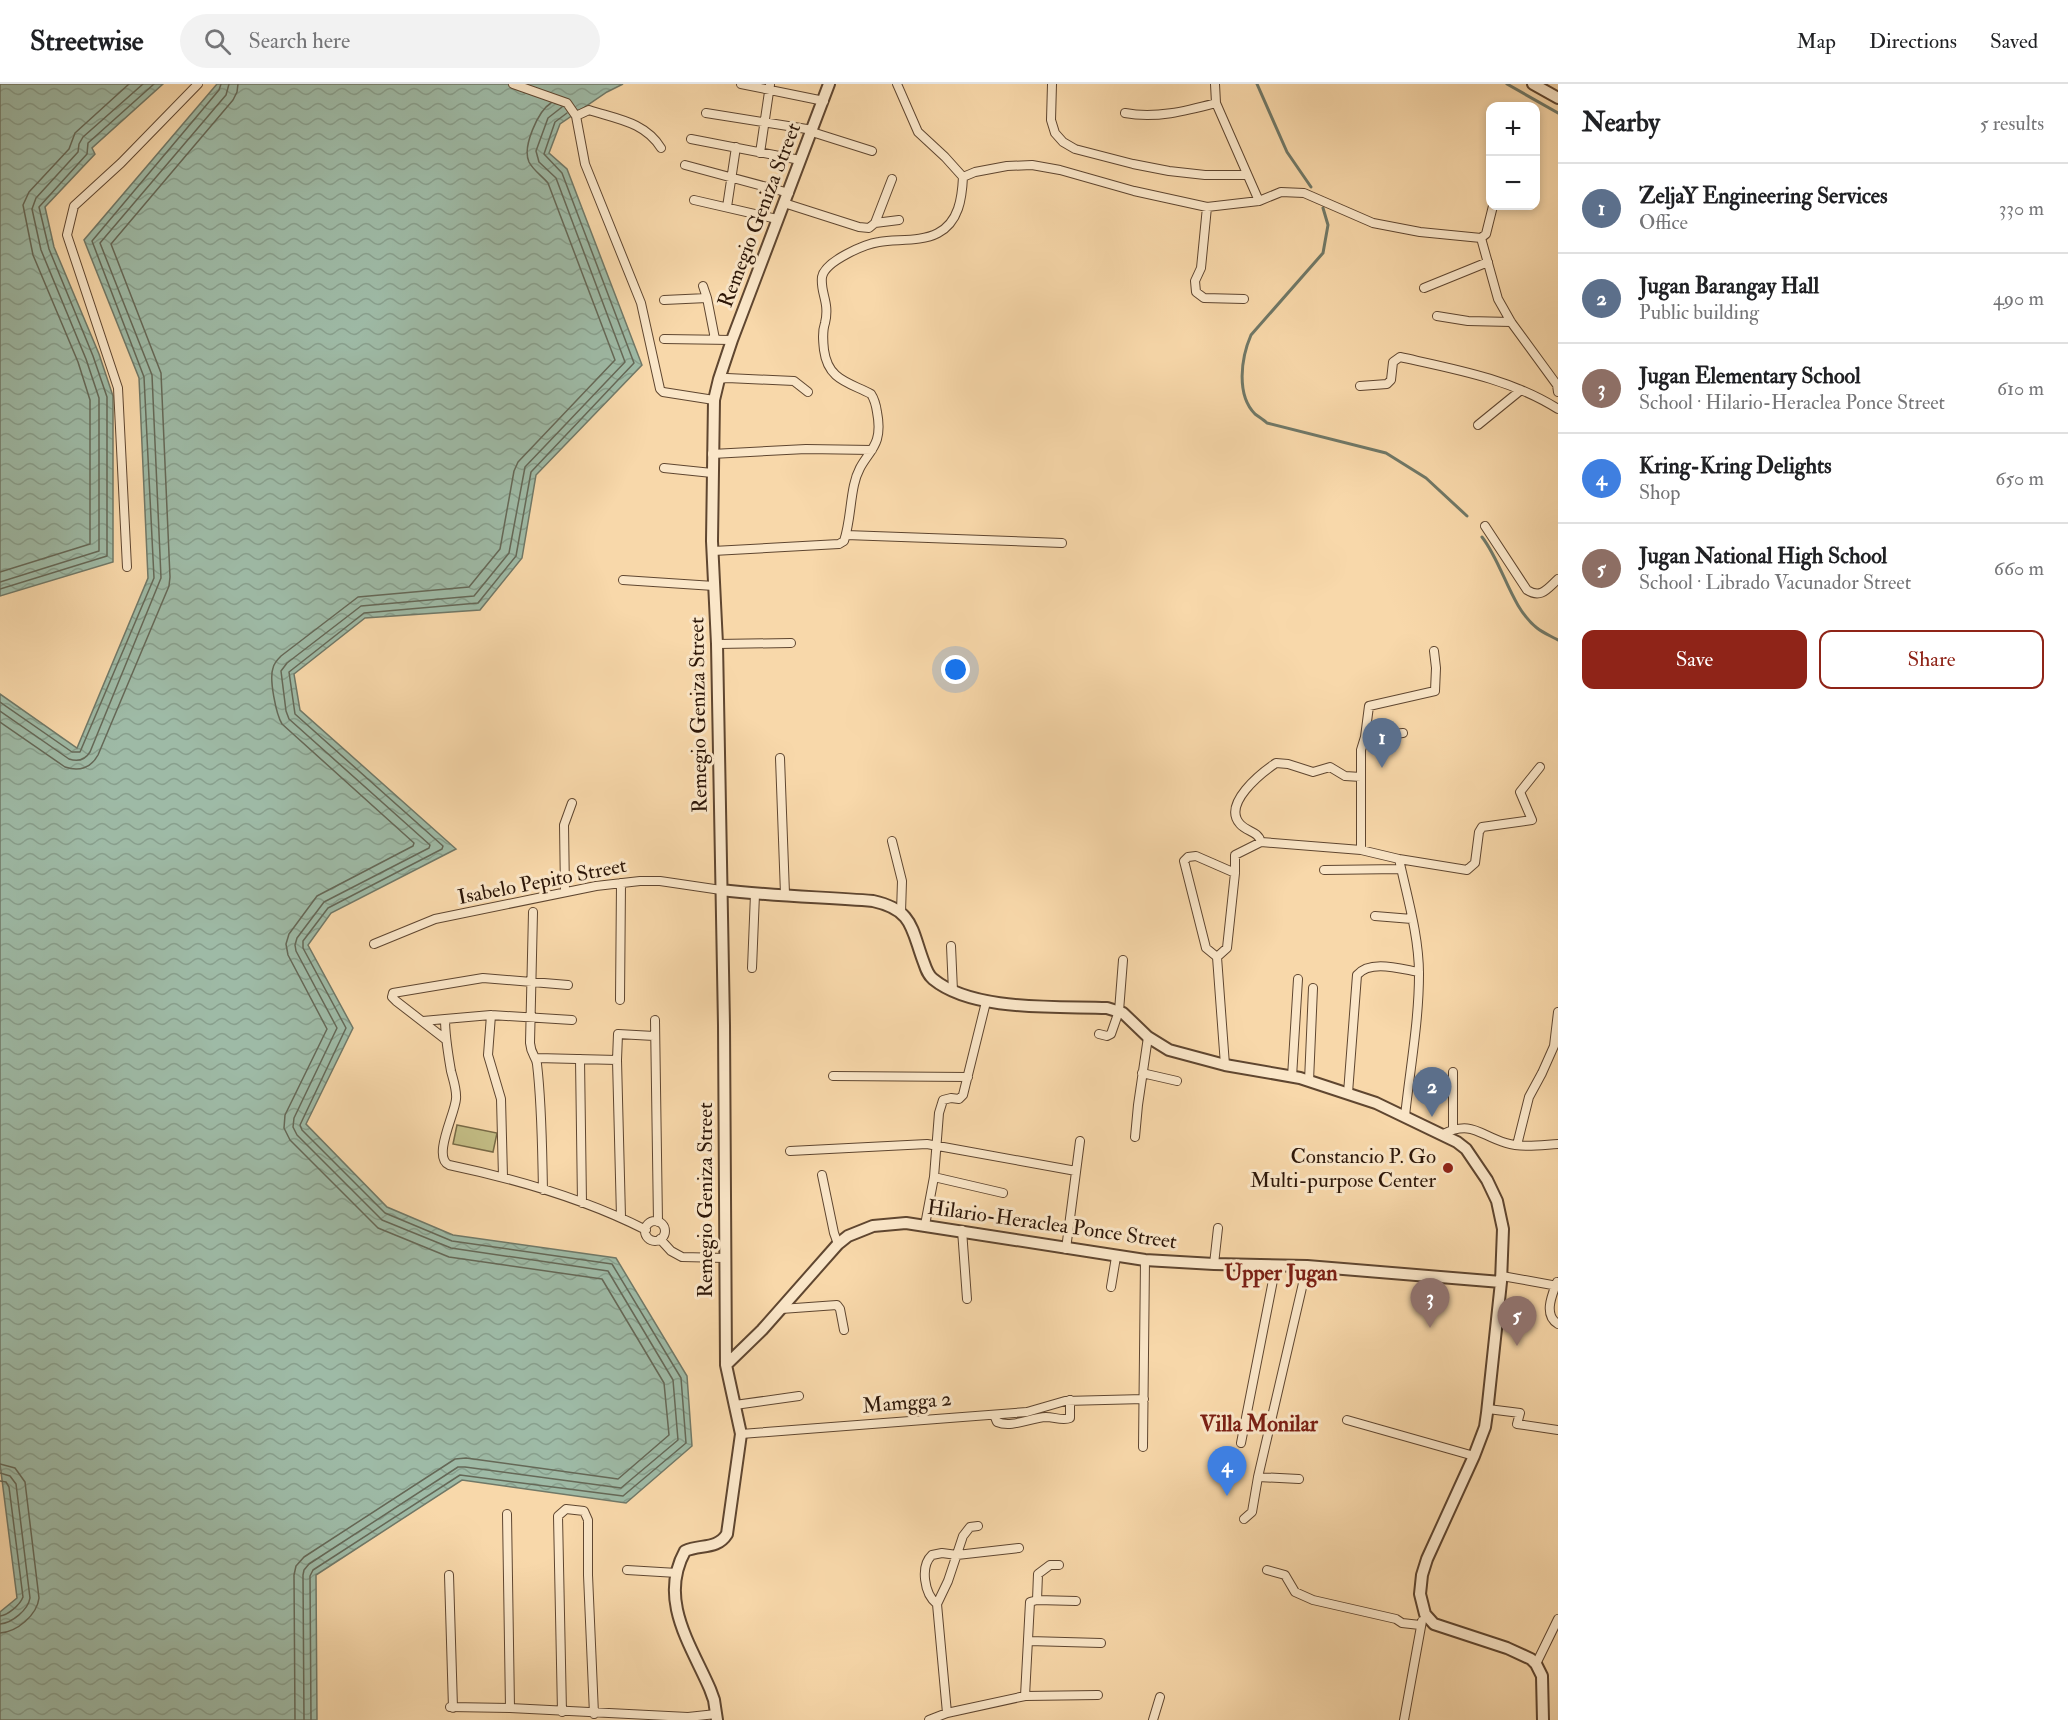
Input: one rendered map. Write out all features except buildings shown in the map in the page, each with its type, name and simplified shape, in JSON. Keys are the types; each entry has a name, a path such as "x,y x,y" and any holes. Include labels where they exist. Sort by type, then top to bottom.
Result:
{"street":[{"path":"127,567 118,388 67,235 74,206 122,163 198,84"},
{"path":"513,84 567,104 576,116 585,164 641,303 660,389 663,392 714,400"},
{"path":"741,84 770,87 824,101"},
{"name":"Remegio Geniza Street","path":"726,1365 717,644 712,551 714,400 732,340 829,84"},
{"path":"712,551 839,544 846,535 854,483 862,463 873,450 880,429 875,399 871,394 840,379 827,366 823,336 827,307 822,277 836,260 876,242 927,237 938,233 946,227 960,207 963,177 918,132 897,84"},
{"path":"1052,84 1052,120 1055,133 1063,142 1075,149 1169,171 1205,175 1246,175"},
{"path":"1215,84 1216,103 1259,201"},
{"path":"1533,84 1558,98"},
{"path":"760,153 770,87"},
{"path":"1125,113 1173,114 1216,103"},
{"path":"576,116 590,110 626,120 640,126 654,138 661,148"},
{"path":"706,113 764,121 812,131 872,151"},
{"path":"692,139 800,160"},
{"path":"727,207 736,147"},
{"path":"685,165 732,176 859,227 869,228 875,223 892,179"},
{"path":"963,177 975,172 1007,166 1032,165 1207,207 1259,201 1281,192 1304,193 1373,222 1420,232 1481,238 1486,234 1492,210"},
{"path":"694,200 777,219"},
{"path":"1207,207 1201,268 1195,281 1196,292 1204,298 1244,299"},
{"path":"875,223 899,220"},
{"path":"1481,238 1498,299 1511,322 1558,386"},
{"path":"1424,288 1488,262"},
{"path":"703,286 715,339"},
{"path":"664,300 707,298"},
{"path":"1437,316 1468,321 1511,322"},
{"path":"664,339 732,340"},
{"path":"1360,386 1387,384 1390,380 1393,362 1400,357 1464,371 1538,396 1558,409"},
{"path":"719,379 794,381 808,392"},
{"path":"1478,425 1521,390"},
{"path":"712,454 806,449 873,450"},
{"path":"664,468 712,473"},
{"path":"1485,526 1527,590 1534,594 1543,593 1558,579"},
{"path":"846,535 1062,543"},
{"path":"623,580 714,586"},
{"path":"717,644 791,643"},
{"path":"1361,850 1361,750 1369,706 1435,691 1434,651"},
{"path":"1365,737 1403,733"},
{"path":"780,758 785,894"},
{"path":"1261,842 1258,835 1240,825 1236,813 1238,802 1243,792 1257,777 1276,763 1288,764 1313,772 1330,767 1345,776 1361,777"},
{"path":"1216,957 1227,948 1235,855 1261,842 1361,850 1399,860 1462,869 1472,868 1475,863 1479,831 1482,827 1532,820 1520,792 1540,767"},
{"path":"565,892 564,825 572,803"},
{"path":"892,841 902,881 901,912"},
{"path":"1225,1065 1216,957 1206,948 1184,861 1188,857 1196,856 1235,873"},
{"path":"1399,860 1412,919 1419,972 1418,1004 1405,1116"},
{"path":"1324,870 1401,869"},
{"name":"Isabelo Pepito Street","path":"374,944 435,919 565,892 621,883 660,881 721,890"},
{"path":"620,1000 621,883"},
{"path":"721,890 873,901 887,904 901,912 908,920 929,975 953,991 987,1002 1107,1008 1119,1011 1148,1037 1169,1050 1225,1065 1309,1081 1348,1093 1448,1132 1466,1149 1487,1180 1497,1201 1503,1229 1501,1279 1488,1409 1485,1427 1474,1456 1427,1559 1420,1594 1425,1614 1434,1624 1507,1648 1532,1659 1544,1683 1543,1720"},
{"path":"752,969 755,894"},
{"path":"533,912 529,1019 531,1053 537,1058 617,1060"},
{"path":"1375,916 1412,919"},
{"path":"951,946 953,991"},
{"path":"1099,1034 1107,1036 1111,1034 1119,1011 1123,960"},
{"path":"1348,1093 1357,975 1362,969 1376,966 1419,972"},
{"path":"445,1040 394,999 393,993 483,978 568,985"},
{"path":"1292,1077 1298,979"},
{"path":"1309,1081 1313,988"},
{"path":"925,1225 934,1177 939,1113 942,1103 947,1098 962,1097 987,1002"},
{"path":"1517,1145 1529,1097 1554,1046 1558,1012"},
{"path":"423,1021 491,1015 572,1020"},
{"path":"491,1015 488,1055 501,1099 503,1177"},
{"path":"445,1019 445,1040 456,1098 446,1134 443,1159 445,1163 503,1177 621,1217 646,1230 650,1239 660,1239 664,1235 665,1228 658,1222 649,1223 646,1230"},
{"path":"655,1020 658,1222"},
{"path":"621,1217 618,1034 654,1036"},
{"path":"1135,1137 1148,1037"},
{"path":"537,1058 541,1096 543,1190"},
{"path":"580,1059 582,1203"},
{"path":"1448,1132 1453,1072"},
{"path":"1142,1073 1177,1081"},
{"path":"832,1076 968,1077"},
{"path":"1448,1132 1462,1128 1474,1129 1505,1143 1558,1144"},
{"path":"1066,1249 1080,1141"},
{"path":"790,1151 937,1145 1076,1171"},
{"path":"822,1175 838,1244"},
{"path":"934,1177 1003,1193"},
{"name":"Hilario-Heraclea Ponce Street","path":"726,1365 781,1309 838,1244 848,1236 873,1226 906,1223 925,1225 1145,1260 1306,1266 1501,1279"},
{"path":"1214,1264 1218,1228"},
{"path":"962,1230 967,1299"},
{"path":"660,1239 671,1251 682,1257 725,1257"},
{"path":"1111,1287 1116,1257"},
{"path":"1143,1447 1145,1260"},
{"path":"1241,1443 1276,1265"},
{"path":"1244,1519 1252,1512 1306,1266"},
{"path":"1501,1279 1557,1284 1550,1315 1552,1320 1558,1324"},
{"path":"781,1309 837,1305 840,1309 844,1330"},
{"path":"449,1575 452,1707 717,1717 710,1689 680,1624 674,1598 677,1573 685,1551 712,1546 719,1543 727,1534 741,1434 726,1365"},
{"path":"735,1405 799,1396"},
{"name":"Mamgga 2","path":"741,1434 1027,1412 1070,1400 1144,1399"},
{"path":"994,1415 997,1422 1004,1424 1047,1417 1066,1420 1070,1418 1070,1400"},
{"path":"1488,1409 1520,1413 1517,1424 1558,1430"},
{"path":"1347,1420 1474,1456"},
{"path":"1258,1477 1299,1479"},
{"path":"562,1712 558,1516 566,1509 584,1511 588,1520 594,1714"},
{"path":"507,1514 510,1708"},
{"path":"947,1713 937,1604 963,1536 970,1527 978,1526"},
{"path":"937,1604 927,1589 926,1570 928,1559 935,1554 957,1555 1019,1548"},
{"path":"1037,1600 1040,1572 1050,1565 1059,1565"},
{"path":"627,1570 677,1573"},
{"path":"1267,1570 1285,1575 1295,1592 1313,1600 1396,1618 1402,1623 1420,1625"},
{"path":"1025,1696 1030,1602 1037,1600 1076,1601"},
{"path":"1404,1720 1420,1625 1425,1614"},
{"path":"1536,1664 1558,1619"},
{"path":"1029,1641 1101,1643"},
{"path":"929,1720 947,1713 1025,1696 1098,1695"},
{"path":"1154,1720 1160,1696"}],"shaded area":[{"path":"457,1125 497,1133 493,1152 453,1144"}],"water":[{"path":"0,84 163,84 92,148 95,154 45,207 54,247 99,354 113,396 113,562 0,596"},
{"path":"217,84 623,84 607,92 560,124 549,153 567,169 642,365 536,475 522,558 480,610 365,618 294,674 300,710 456,849 331,913 308,945 353,1028 306,1124 387,1207 453,1235 616,1258 687,1376 692,1446 626,1503 462,1480 316,1575 317,1720 0,1720 0,1612 17,1598 0,1464 0,694 77,748 148,578 139,378 84,240"}],"waterway":[{"path":"1257,84 1287,152 1311,187"},
{"path":"1507,84 1558,113"},
{"path":"1323,208 1328,225 1323,253 1251,335 1242,376 1245,397 1249,406 1267,423 1386,453 1426,478 1467,516"},
{"path":"1482,537 1520,609 1537,628 1558,640"}],"place":[{"name":"ZeljaY Engineering Services","path":"1382,768"},
{"name":"Jugan Barangay Hall","path":"1432,1117"},
{"name":"Constancio P. Go Multi-purpose Center","path":"1448,1168"},
{"name":"Jugan Elementary School","path":"1430,1328"},
{"name":"Jugan National High School","path":"1517,1346"},
{"name":"Kring-Kring Delights","path":"1227,1496"}],"district":[{"name":"Upper Jugan","path":"1281,1272"},
{"name":"Villa Monilar","path":"1259,1423"}]}
